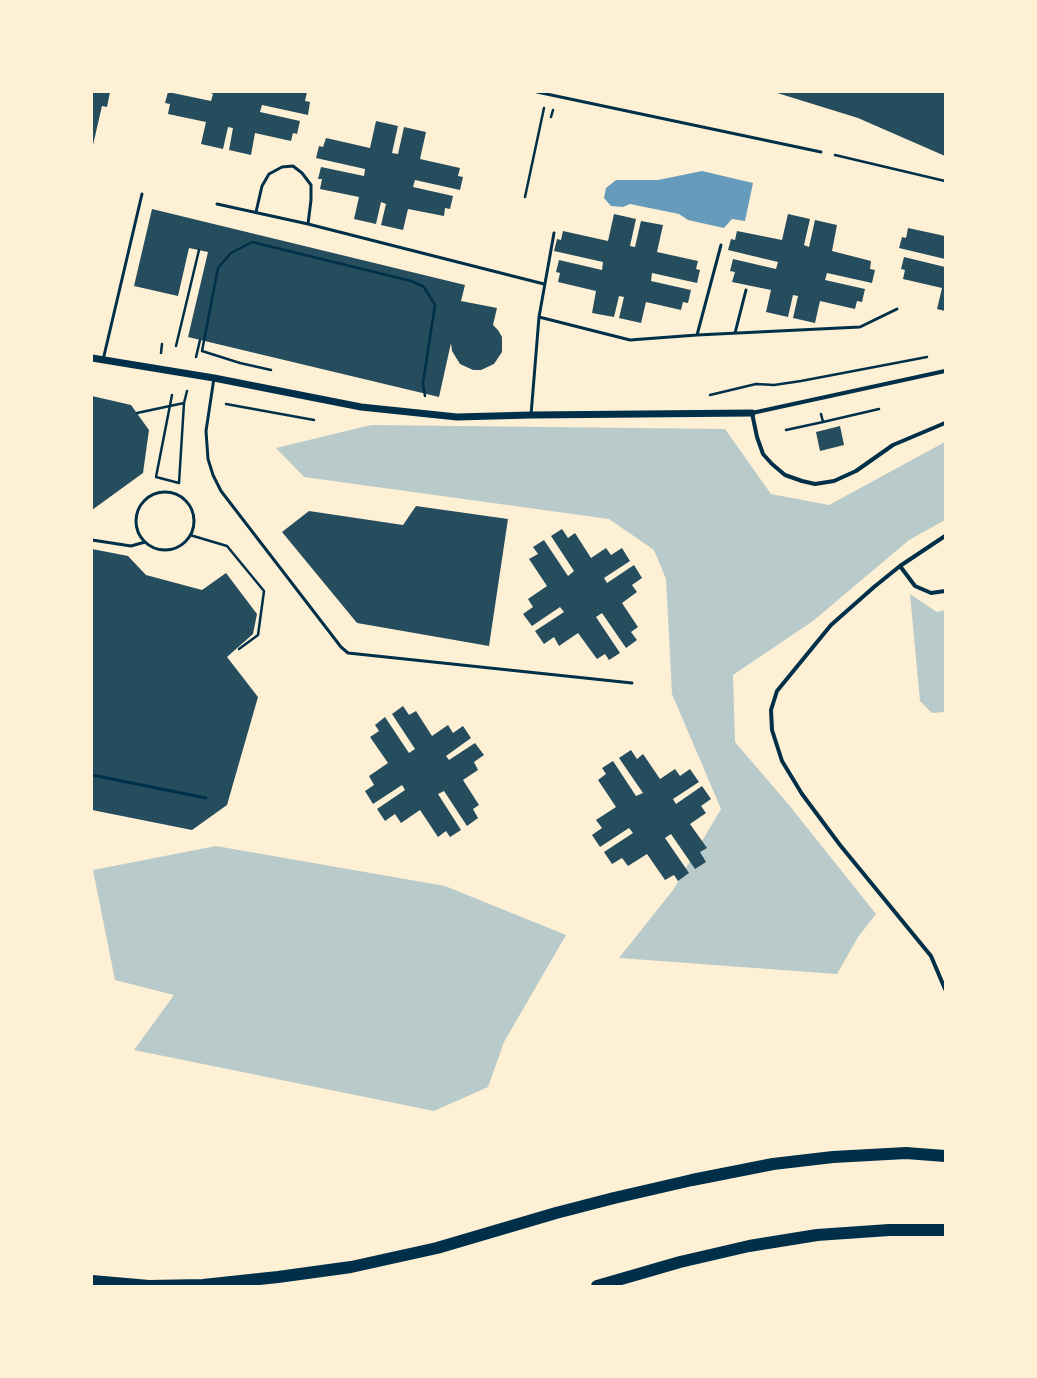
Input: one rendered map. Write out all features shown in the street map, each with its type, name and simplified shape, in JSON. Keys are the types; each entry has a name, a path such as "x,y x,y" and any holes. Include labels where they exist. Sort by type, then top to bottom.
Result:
{"highway":[{"path":"92,1281 149,1286 203,1285 278,1278 351,1267 437,1248 614,1198 692,1180 773,1164 833,1157 899,1154 945,1156"},
{"path":"597,1286 680,1262 749,1246 810,1236 889,1230 945,1230"}],"street":[{"path":"92,358 214,378 361,407 396,412 457,417 752,413 945,371"},
{"path":"752,413 757,437 763,454 785,475 815,484 834,481 856,471 893,445 945,423"},
{"path":"945,536 900,566 831,625 777,691 771,710 772,730 782,761 802,794 845,851 932,956 945,988"},
{"path":"900,566 915,586 931,593 945,591"}],"lane":[{"path":"537,92 821,152"},
{"path":"256,212 262,186 269,174 282,167 293,166 302,173 311,185 308,224"},
{"path":"103,360 142,194"},
{"path":"217,204 308,224 544,284"},
{"path":"531,415 539,318 554,233"},
{"path":"697,335 721,245"},
{"path":"735,333 746,290"},
{"path":"539,318 630,340 697,335 860,327 897,309"},
{"path":"214,378 206,431 208,459 213,475 219,486 331,634 341,647 348,653 632,683"},
{"path":"166,491 176,493 191,506 194,516 194,526 185,542 170,550 157,548 145,542 139,534 136,524 140,505 147,498 156,493 166,491"},
{"path":"92,540 131,546 145,542"},
{"path":"92,775 206,798"}],"path":[{"path":"525,197 544,107"},
{"path":"821,152 945,181"},
{"path":"202,351 218,268 231,253 252,242 411,281 424,287 435,305 423,383 425,397"},
{"path":"176,346 198,250"},
{"path":"160,353 162,344"},
{"path":"709,395 756,384 774,385 801,381 929,356"},
{"path":"172,395 156,478 179,483 183,419"},
{"path":"211,401 314,420"},
{"path":"137,413 184,403"},
{"path":"786,430 823,422"},
{"path":"190,535 227,546 264,591 258,635 239,648"}],"shaded area":[{"path":"371,425 725,429 771,494 829,505 945,442 945,520 909,540 813,621 733,675 735,742 789,805 876,914 858,937 837,974 619,958 673,890 721,809 672,694 666,579 654,550 609,519 304,477 276,448"},
{"path":"910,594 937,612 945,610 945,712 932,713 920,701"},
{"path":"216,846 445,886 566,935 504,1042 488,1087 434,1111 134,1050 174,995 115,980 93,870"}],"water":[{"path":"702,171 753,183 745,221 732,219 724,228 688,220 679,214 630,204 623,207 611,206 604,198 606,188 616,180 658,180"}],"building":[{"path":"92,92 110,92 107,107 102,106 93,145"},
{"path":"168,92 211,101 213,94 208,92 307,92 305,101 310,102 308,115 262,105 260,112 300,121 297,134 293,133 291,141 255,133 251,155 229,150 233,128 228,127 223,149 201,144 206,122 168,114 170,104 165,103"},
{"path":"774,92 945,92 945,156 858,118"},
{"path":"376,121 398,126 392,153 398,154 404,127 426,132 420,159 460,168 458,176 463,177 460,190 415,180 413,187 453,196 450,209 445,208 444,216 408,209 403,230 381,225 386,204 381,202 376,224 354,219 359,197 320,189 322,179 318,179 321,167 364,176 365,169 316,158 319,146 323,147 326,138 370,148"},
{"path":"152,209 465,285 461,301 497,308 493,325 502,337 502,352 494,364 481,370 473,370 460,364 452,351 451,343 439,397 188,337 208,252 189,248 178,296 134,286"},
{"path":"614,214 636,219 630,246 635,247 641,221 663,225 657,252 698,261 696,269 700,270 697,283 652,273 651,281 691,290 688,303 683,302 681,310 646,302 641,323 619,318 624,297 619,296 614,317 592,313 596,291 558,282 560,273 556,272 559,260 602,270 603,262 554,251 557,239 561,240 563,231 608,241"},
{"path":"788,214 810,219 804,245 809,247 815,220 837,225 832,251 871,261 870,269 875,270 872,283 827,273 825,280 865,289 862,302 857,301 855,309 820,301 815,323 793,318 798,296 793,295 788,317 766,312 771,290 732,282 735,272 730,271 733,259 776,269 778,262 728,250 731,239 735,240 737,231 782,240"},
{"path":"908,228 945,236 945,259 899,248 902,237 906,238"},
{"path":"904,257 945,267 945,311 937,309 942,288 903,279 905,270 901,269"},
{"path":"92,396 131,405 149,430 143,473 92,510"},
{"path":"840,426 844,445 820,451 816,432"},
{"path":"416,506 508,519 489,646 357,623 282,532 309,511 403,525"},
{"path":"562,529 568,538 575,533 591,558 606,548 611,555 622,548 630,561 604,578 607,583 634,565 642,578 632,585 637,592 622,603 638,627 631,632 637,640 626,648 602,613 596,617 620,653 609,660 605,654 597,659 578,633 559,646 554,637 544,644 535,631 564,612 560,607 532,626 523,614 533,607 528,599 547,586 529,559 538,554 533,547 544,540 568,576 574,571 551,536"},
{"path":"92,549 128,556 146,575 202,590 226,573 257,614 253,634 227,657 258,697 227,805 192,830 92,810"},
{"path":"403,706 409,715 416,711 432,736 448,725 453,733 463,726 471,738 446,756 449,760 475,743 484,755 474,762 478,770 463,780 479,805 473,809 478,818 467,826 444,791 438,794 461,830 450,837 446,831 438,837 420,810 401,823 395,814 385,821 377,809 405,790 402,785 373,804 365,791 374,785 369,776 388,763 370,737 379,731 375,725 385,717 409,753 415,749 392,714"},
{"path":"631,750 637,759 643,754 660,779 675,769 680,776 690,769 699,782 673,799 676,804 702,786 711,799 701,806 706,813 690,824 707,848 700,852 706,862 695,869 671,834 665,838 689,873 678,881 674,875 665,880 647,854 628,866 622,858 612,864 604,852 633,833 629,828 600,847 592,835 602,828 596,820 616,807 598,780 606,774 602,768 613,761 636,796 643,793 619,758"}]}
